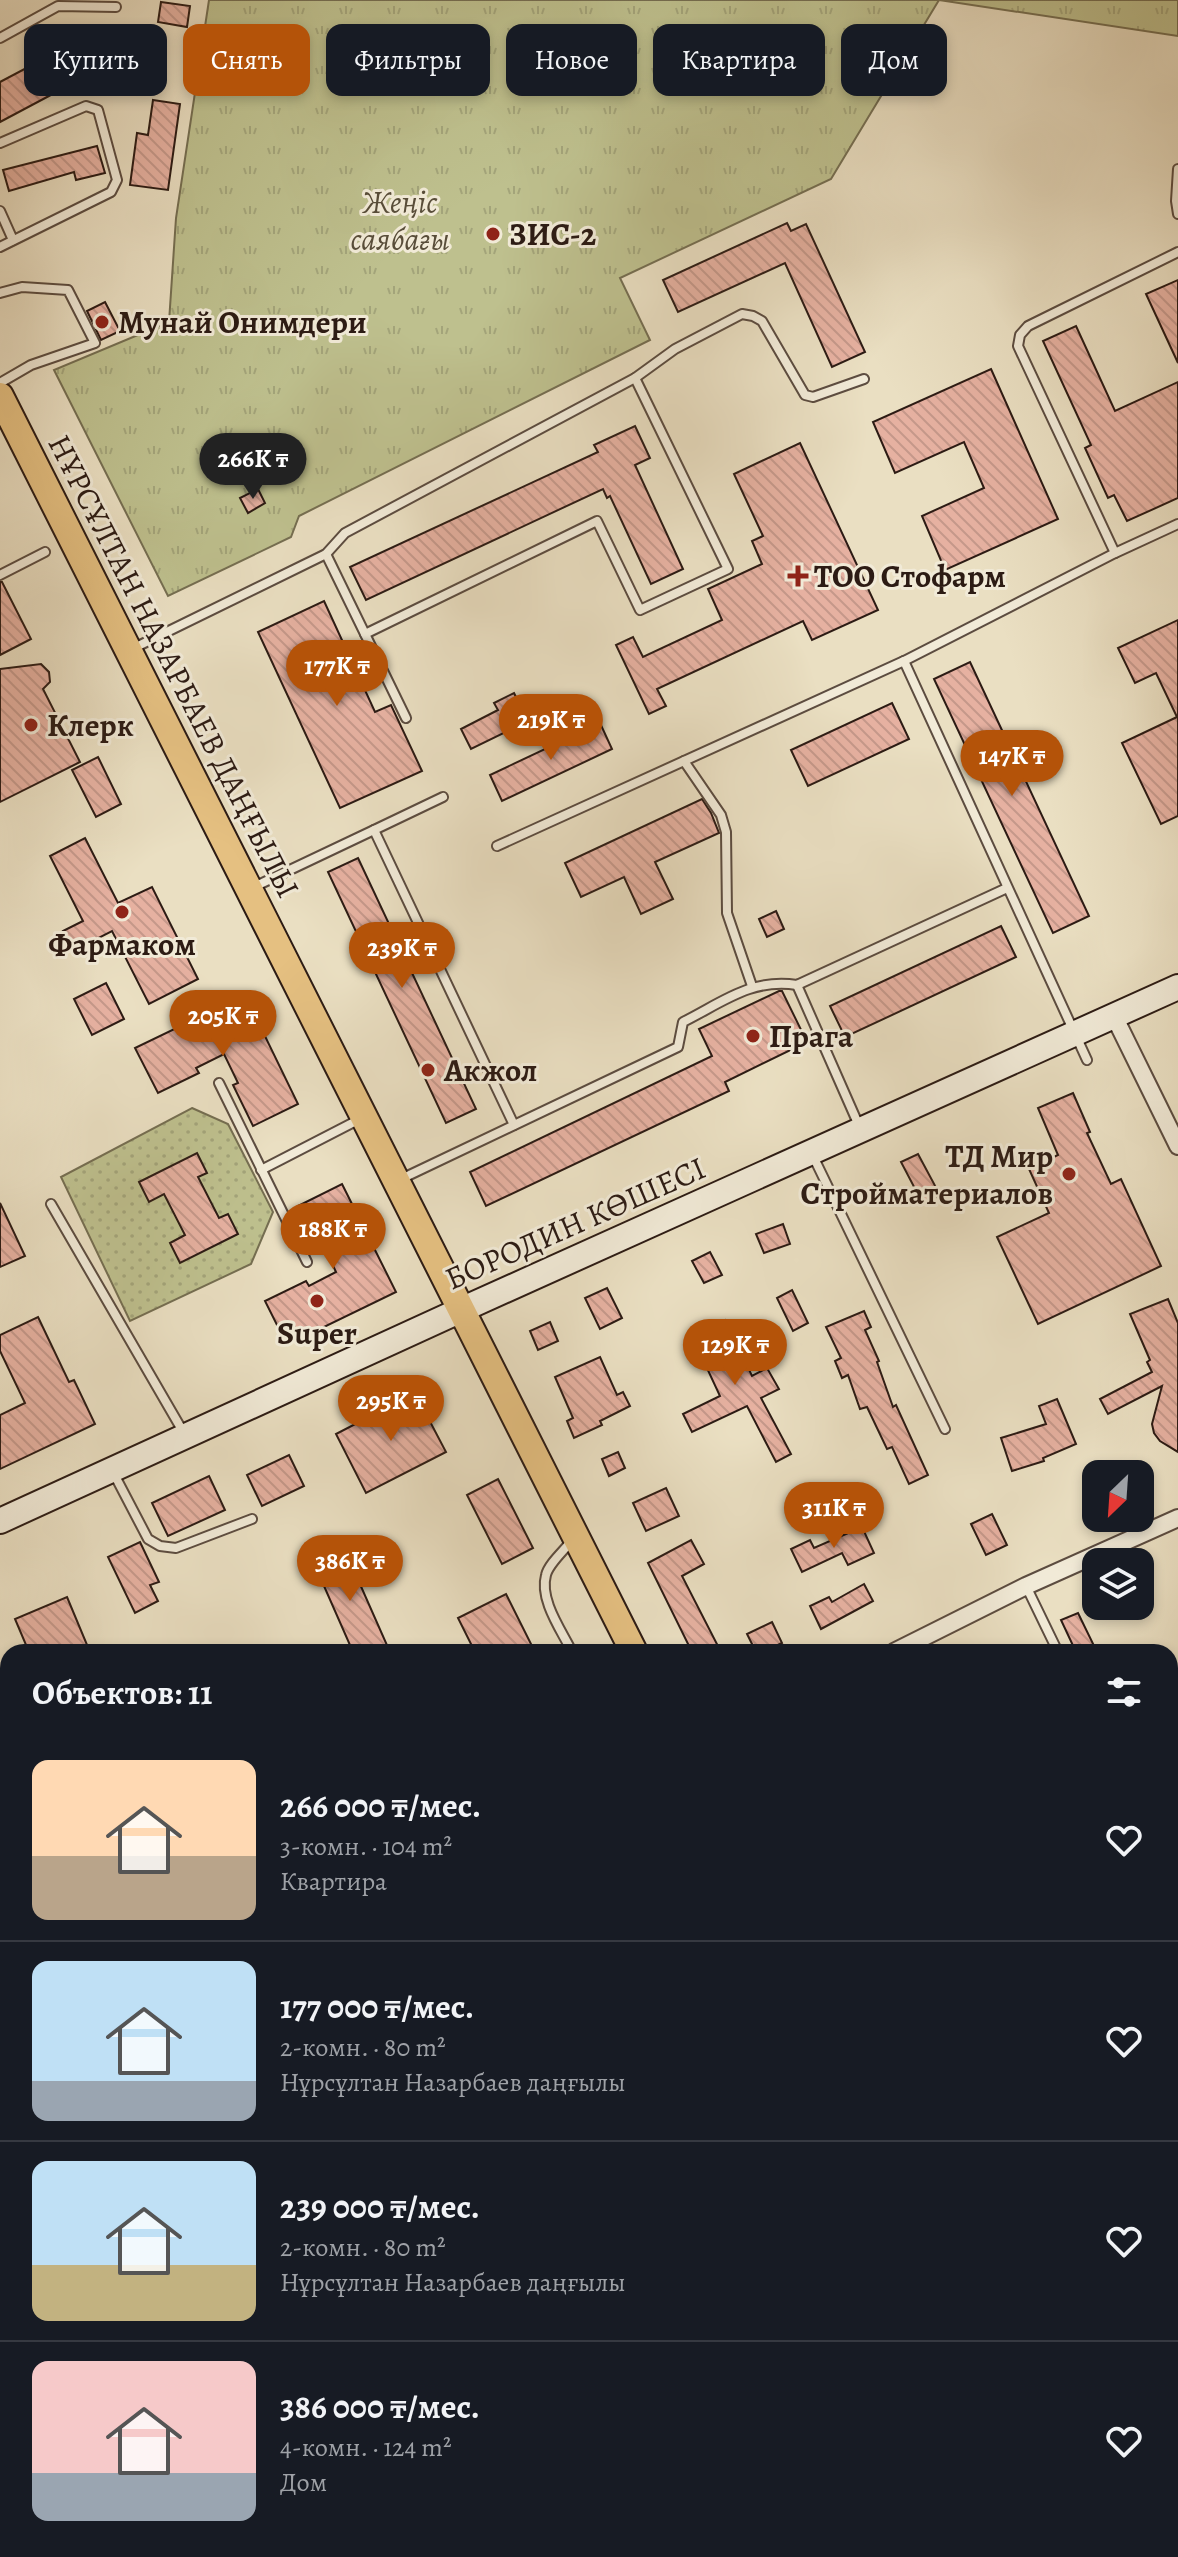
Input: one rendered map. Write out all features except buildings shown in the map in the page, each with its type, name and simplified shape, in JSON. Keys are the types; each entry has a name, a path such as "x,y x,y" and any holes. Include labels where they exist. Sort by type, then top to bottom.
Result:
{"main road":[{"name":"НҰРСҰЛТАН НАЗАРБАЕВ ДАҢҒЫЛЫ","path":"0,396 630,1644"}],"street":[{"name":"БОРОДИН КӨШЕСІ","path":"0,1521 1178,987"},
{"path":"1114,1016 1178,1146"},
{"path":"910,1644 1026,1586 1178,1518"}],"lane":[{"path":"0,38 58,6 116,7"},
{"path":"0,143 86,106 98,110 117,180 111,192 0,247"},
{"path":"1178,169 1178,214"},
{"path":"0,211 13,240"},
{"path":"1115,553 1018,346 1020,335 1028,326 1178,252"},
{"path":"0,293 22,287 68,290 95,343 31,365 0,383"},
{"path":"128,651 326,554 345,533 635,378 675,349 742,314 762,321 805,395 813,397 864,379"},
{"path":"365,634 597,521 640,610 728,569 635,378"},
{"path":"497,846 904,661 1178,524"},
{"path":"0,575 45,552"},
{"path":"326,554 406,718"},
{"path":"904,661 1087,1060"},
{"path":"684,761 721,815 726,832 727,913 752,986"},
{"path":"249,889 443,797"},
{"path":"374,830 514,1125"},
{"path":"397,1181 678,1047 683,1022 752,986 775,982 797,985 1007,888"},
{"path":"797,985 861,1129"},
{"path":"219,1083 307,1262"},
{"path":"261,1170 365,1117"},
{"path":"811,1152 945,1429"},
{"path":"51,1204 186,1436"},
{"path":"112,1470 148,1539 160,1546 176,1548 252,1519"},
{"path":"568,1644 550,1606 545,1587 546,1573 575,1536"},
{"path":"1026,1586 1054,1644"}],"green space":[{"name":"Жеңіс саябағы","path":"209,0 939,0 925,24 841,24 841,96 881,96 831,179 620,278 650,340 299,516 291,537 168,596 54,370 169,322 176,218 194,96 310,96 310,24 205,24"},
{"path":"939,0 1178,0 1178,36"},
{"path":"192,1108 228,1124 273,1212 251,1264 130,1321 61,1177"}],"place":[{"name":"ЗИС-2","path":"493,234"},
{"name":"Мунай Онимдери","path":"102,322"},
{"name":"ТОО Стофарм","path":"798,576"},
{"name":"Клерк","path":"31,725"},
{"name":"Фармаком","path":"122,912"},
{"name":"Прага","path":"753,1036"},
{"name":"Акжол","path":"428,1070"},
{"name":"ТД Мир Стройматериалов","path":"1069,1174"},
{"name":"Super","path":"317,1301"}]}
